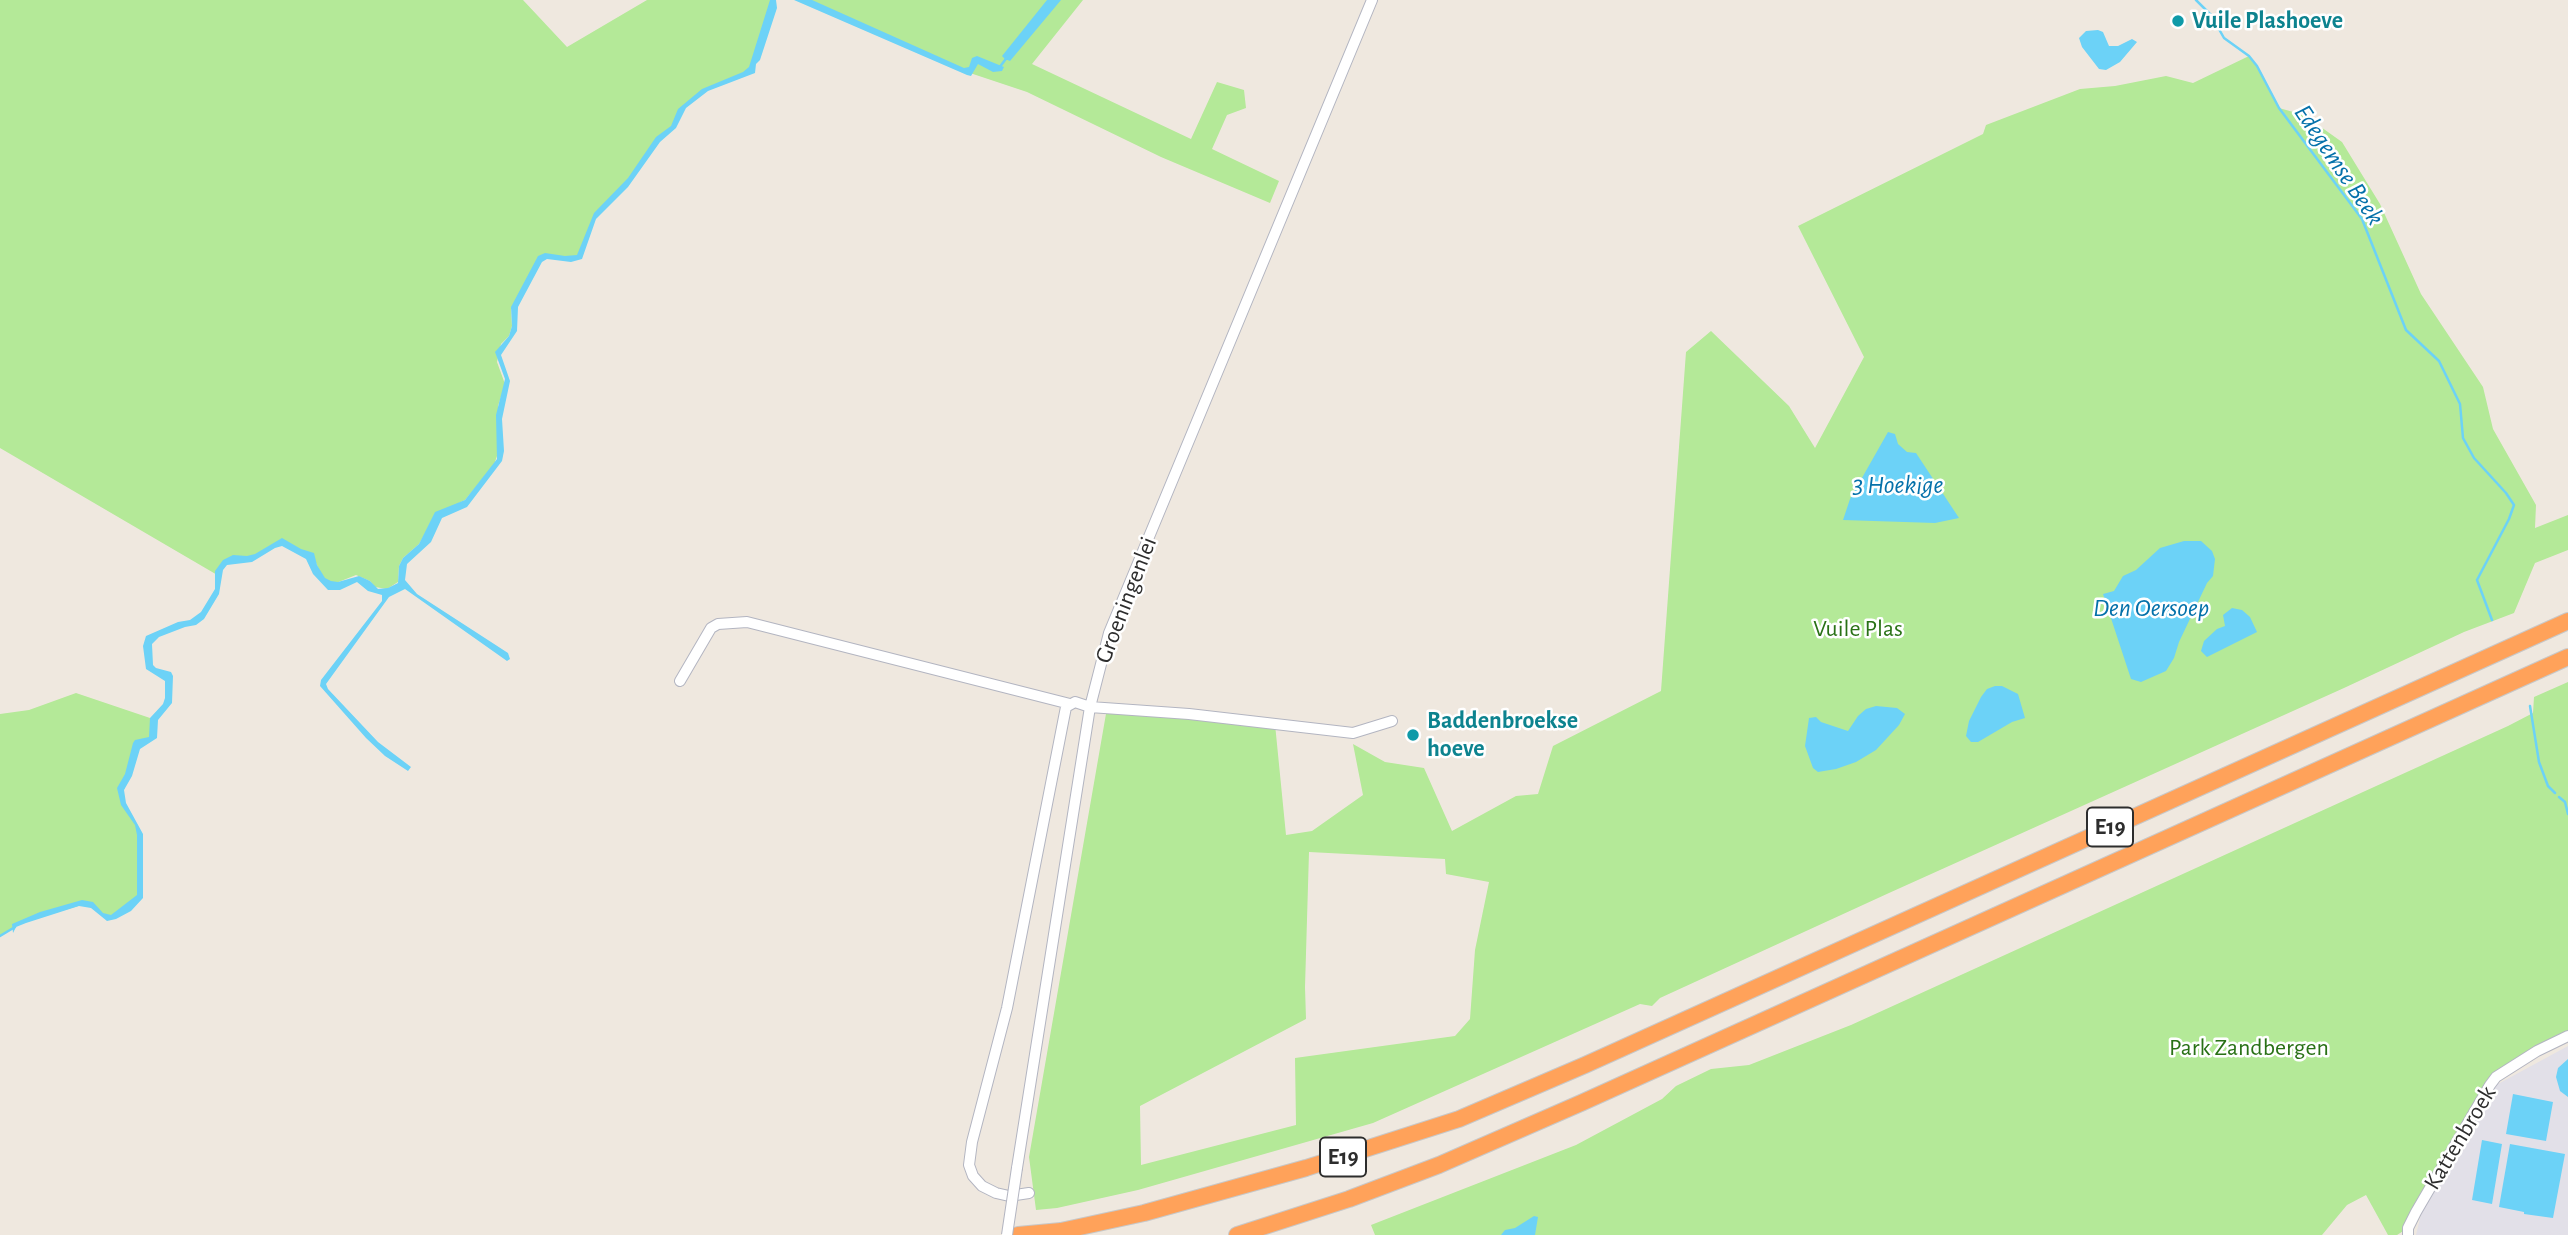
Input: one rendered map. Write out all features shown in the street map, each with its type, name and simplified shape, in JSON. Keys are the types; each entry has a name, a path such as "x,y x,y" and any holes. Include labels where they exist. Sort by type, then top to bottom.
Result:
{"highway":[{"name":"E19","path":"1018,1235 1061,1231 1144,1213 1306,1168 1459,1119 1597,1060 2568,621"},
{"name":"E19","path":"1237,1235 1349,1199 1439,1165 1570,1109 2568,657"}],"street":[{"name":"Groeningenlei","path":"1007,1235 1090,706 1109,634 1371,0"},
{"path":"680,681 711,628 718,624 747,622 1070,704"},
{"path":"1028,1193 1009,1196 996,1193 982,1186 973,1176 969,1165 972,1142 1007,1008 1066,707 1075,702 1090,706 1189,714 1353,733 1392,720"},
{"name":"Kattenbroek","path":"2408,1235 2408,1228 2416,1212 2496,1077 2537,1051 2568,1036"}],"shaded area":[{"path":"2568,1046 2568,1235 2416,1235 2421,1214 2491,1091 2496,1085"}],"green space":[{"path":"0,0 523,0 567,47 647,0 773,0 752,70 706,90 686,106 675,127 658,139 637,171 594,218 576,259 544,256 514,309 511,309 512,326 509,336 501,344 497,362 505,384 498,406 498,453 494,465 465,500 436,514 419,544 403,558 399,566 398,582 387,589 375,587 370,581 356,575 331,585 324,580 316,563 284,542 262,554 237,559 222,566 219,576 0,448"},
{"path":"803,0 1083,0 1032,64 1191,139 1217,82 1244,90 1246,108 1227,115 1212,149 1279,181 1270,203 1161,157 1027,92 970,73"},
{"name":"Vuile Plas","path":"2249,56 2279,108 2304,115 2342,142 2380,204 2421,294 2483,387 2493,429 2536,505 2535,528 2568,515 2568,550 2535,563 2514,613 2464,632 1889,893 1660,998 1652,1006 1640,1004 1373,1123 1138,1190 1036,1210 1029,1157 1107,708 1275,724 1286,835 1312,831 1363,795 1353,744 1385,762 1424,768 1452,831 1516,796 1538,794 1553,746 1661,691 1686,352 1711,331 1789,406 1815,448 1864,357 1798,226 1983,134 1986,125 2080,89 2115,86 2166,76 2193,83","holes":["1309,852 1445,859 1446,874 1489,882 1475,950 1470,1019 1455,1036 1295,1058 1296,1125 1141,1165 1140,1106 1306,1019"]},
{"name":"Park Zandbergen","path":"2568,682 2568,1036 2496,1077 2408,1228 2397,1235 2388,1235 2366,1195 2347,1205 2322,1235 1375,1235 1371,1225 1576,1145 1662,1099 1676,1086 1711,1069 1749,1065 1851,1025 2508,726 2533,713 2534,697"},
{"path":"76,693 153,719 151,739 141,742 121,798 138,828 141,890 135,903 108,918 85,904 21,923 0,936 0,714 29,710"}],"water":[{"path":"770,0 776,0 777,8 755,73 708,91 686,108 676,128 660,142 628,187 596,219 582,259 571,262 547,259 542,262 518,307 517,331 501,355 510,381 502,419 502,461 467,507 442,518 431,542 407,564 405,580 417,594 508,653 510,659 507,661 405,589 389,597 326,684 378,742 411,767 408,771 385,756 366,738 320,686 321,680 382,601 382,595 368,591 357,582 340,590 328,590 313,574 306,559 282,546 252,562 227,565 223,570 219,594 204,619 196,625 159,637 152,644 153,665 171,672 173,676 172,703 158,720 157,738 140,749 132,776 124,790 126,803 143,834 143,898 131,911 116,919 107,921 91,908 79,906 16,927 13,933 12,924 40,912 82,900 93,902 103,913 111,915 137,895 137,835 135,825 121,805 117,788 125,774 133,743 135,740 149,737 150,718 165,698 165,681 146,669 143,646 146,636 178,622 190,620 201,612 215,589 215,571 223,560 233,555 255,554 282,538 314,553 317,565 325,578 331,581 338,582 359,576 378,589 398,583 399,566 403,558 419,544 435,512 465,500 497,459 496,415 505,379 495,352 509,336 512,326 511,307 538,256 545,253 577,255 594,213 628,178 656,137 671,126 678,109 702,89 749,67"},
{"path":"794,0 812,0 964,68 969,67 972,58 977,56 1004,67 1002,71 993,72 978,64 971,76 967,75"},
{"path":"1047,0 1061,0 1010,61 1005,59 1002,56"},
{"path":"2086,31 2103,32 2109,46 2118,46 2132,39 2137,42 2120,62 2106,70 2099,69 2082,47 2079,38"},
{"name":"3 Hoekige","path":"1888,432 1895,434 1898,444 1907,452 1916,453 1959,518 1935,523 1843,520 1850,499"},
{"name":"Den Oersoep","path":"2184,541 2201,541 2212,551 2215,559 2213,576 2207,583 2166,671 2141,682 2131,679 2103,594 2114,591 2123,576 2136,570 2160,548"},
{"path":"2232,608 2242,610 2250,617 2257,632 2207,657 2201,651 2204,641 2217,629 2225,626 2223,615"},
{"path":"2002,686 2018,694 2025,718 2012,722 1978,742 1971,742 1966,736 1969,721 1981,697 1987,689"},
{"path":"1876,706 1897,708 1905,714 1899,725 1876,750 1856,762 1836,769 1818,772 1813,768 1805,746 1809,718 1816,717 1821,722 1848,731 1858,716 1866,709"},
{"path":"2568,1059 2568,1097 2560,1091 2556,1077 2558,1068"},
{"path":"2513,1094 2553,1102 2546,1141 2506,1134"},
{"path":"2482,1140 2502,1144 2492,1204 2472,1200"},
{"path":"2510,1144 2565,1154 2553,1218 2499,1207"},
{"path":"1534,1216 1538,1217 1535,1235 1501,1235 1505,1230 1515,1228"}],"waterway":[{"name":"Edegemse Beek","path":"2196,0 2211,15 2224,38 2249,56 2257,66 2279,108 2362,219 2406,330 2439,361 2460,404 2463,438 2474,458 2514,505 2477,580 2492,620"},
{"path":"999,68 1008,56"},
{"name":"Edegemse Beek","path":"2530,706 2539,762 2548,786 2555,793"},
{"name":"Edegemse Beek","path":"2559,797 2565,802 2568,814"},
{"path":"0,936 15,927"}],"place":[{"name":"Vuile Plashoeve","path":"2178,21"},
{"name":"Baddenbroekse hoeve","path":"1413,735"}]}
